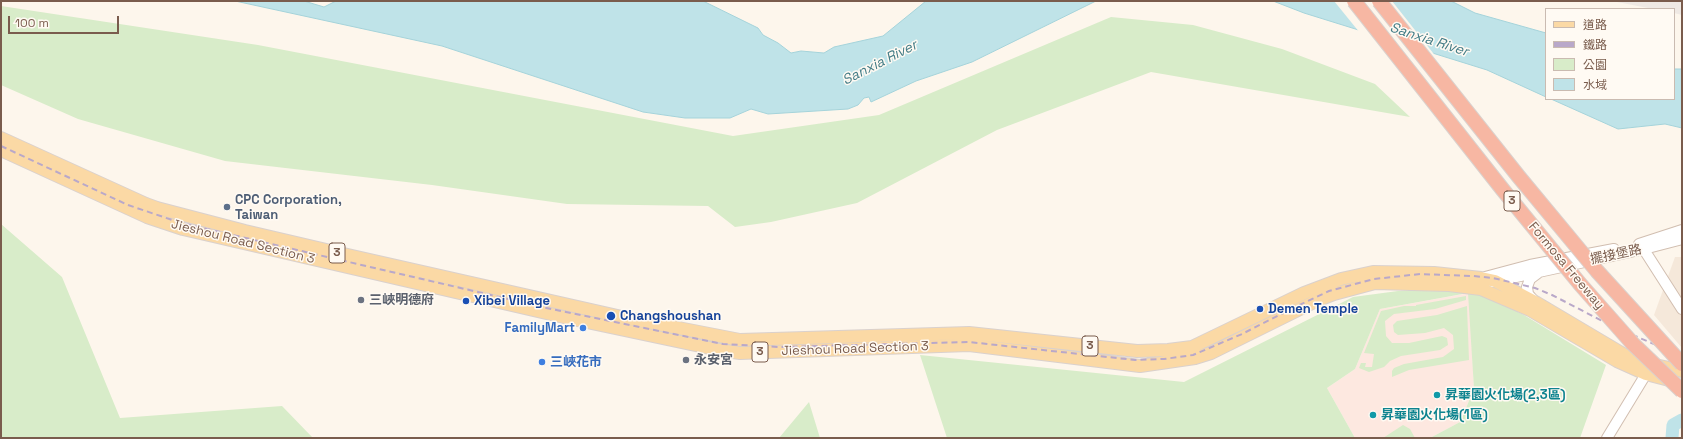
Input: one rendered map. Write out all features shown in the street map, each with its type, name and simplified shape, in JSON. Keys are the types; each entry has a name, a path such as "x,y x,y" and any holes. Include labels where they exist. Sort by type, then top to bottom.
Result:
{"highway":[{"name":"Formosa Freeway","path":"1354,1 1503,190 1580,284 1633,344 1682,391"},
{"name":"Formosa Freeway","path":"1379,1 1519,178 1597,271 1682,364"}],"main road":[{"name":"Jieshou Road Section 3","path":"1,138 157,208 245,231 352,256 622,317 740,340 969,333 1137,351 1168,350 1192,347 1304,293 1341,279 1373,272 1434,273 1481,284"},
{"name":"Jieshou Road Section 3","path":"1,150 147,217 183,228 568,318 688,344 740,353 969,345 1140,366 1195,358 1211,353 1316,301 1334,294 1376,283 1449,285 1481,284"},
{"name":"3","path":"1481,284 1495,281 1537,303 1646,368 1682,371"},
{"name":"3","path":"1481,284 1530,310 1617,361 1646,368 1682,382"}],"street":[{"name":"擺接堡路","path":"1663,241 1682,230"},
{"name":"擺接堡路","path":"1495,281 1539,272 1663,241 1682,239"},
{"name":"擺接堡路","path":"1481,284 1530,265 1642,247"},
{"path":"1642,247 1682,309"},
{"path":"1537,303 1528,294 1527,287 1530,279 1539,272"},
{"path":"1607,438 1646,368"}],"shaded area":[{"path":"1612,1 1682,1 1682,15 1675,13 1675,8 1648,8"},
{"path":"1675,257 1682,257 1682,348 1654,315"},
{"path":"1469,293 1474,389 1460,422 1430,438 1355,438 1327,388 1355,369 1380,309"}],"green space":[{"path":"1,6 258,45 733,136 879,115 1111,17 1193,25 1282,49 1375,84 1410,117 1151,72 997,130 857,203 771,222 735,227 708,206 567,204 432,185 225,161 78,119 1,85"},
{"path":"1,224 62,277 120,418 282,406 313,438 1,438"},
{"path":"1447,288 1478,292 1524,315 1606,365 1580,438 1430,438 1460,422 1474,389 1468,293 1380,309 1355,369 1327,388 1355,438 947,438 920,355 1184,382 1353,297 1398,291"},
{"path":"1466,296 1466,300 1435,309 1394,314 1385,321 1386,336 1392,343 1409,343 1442,336 1447,338 1448,345 1440,350 1401,356 1390,361 1384,367 1369,372 1359,368 1361,363 1366,363 1365,367 1372,367 1374,354 1364,353 1381,311"},
{"path":"1467,306 1469,360 1409,370 1392,377 1392,371 1394,368 1404,364 1443,357 1454,349 1453,335 1444,328 1425,333 1398,335 1394,332 1393,325 1397,321 1437,315"},
{"path":"809,402 820,438 779,438"},
{"path":"1403,425 1410,429 1415,438 1383,438"}],"water":[{"name":"Sanxia River","path":"235,1 304,1 324,7 336,1 703,1 758,28 763,35 778,43 791,53 801,51 824,53 834,47 883,36 926,1 1096,1 972,62 916,81 871,102 869,97 864,98 858,105 848,109 768,114 751,109 730,118 685,118 643,112 442,46"},
{"name":"Sanxia River","path":"1273,1 1451,1 1475,13 1545,33 1545,97 1487,70 1304,13"},
{"path":"1675,69 1682,69 1682,128 1665,124 1618,129 1553,100 1675,100"}],"pier":[{"path":"1334,1 1392,1 1437,58 1360,33"}],"waterway":[{"path":"1672,438 1673,425 1682,420"}],"railway":[{"path":"1,146 128,205 181,223 551,309 723,344 779,347 969,342 1135,360 1164,359 1193,355 1242,334 1329,291 1374,279 1420,274 1493,278 1535,288 1552,295 1614,327 1682,356"}],"place":[{"name":"CPC Corporation, Taiwan","path":"227,207"},
{"name":"三峽明德府","path":"361,300"},
{"name":"Xibei Village","path":"466,301"},
{"name":"Demen Temple","path":"1260,309"},
{"name":"Changshoushan","path":"611,316"},
{"name":"FamilyMart","path":"583,328"},
{"name":"永安宮","path":"686,360"},
{"name":"三峽花市","path":"542,362"},
{"name":"昇華園火化場(2,3區)","path":"1437,395"},
{"name":"昇華園火化場(1區)","path":"1373,415"}]}
